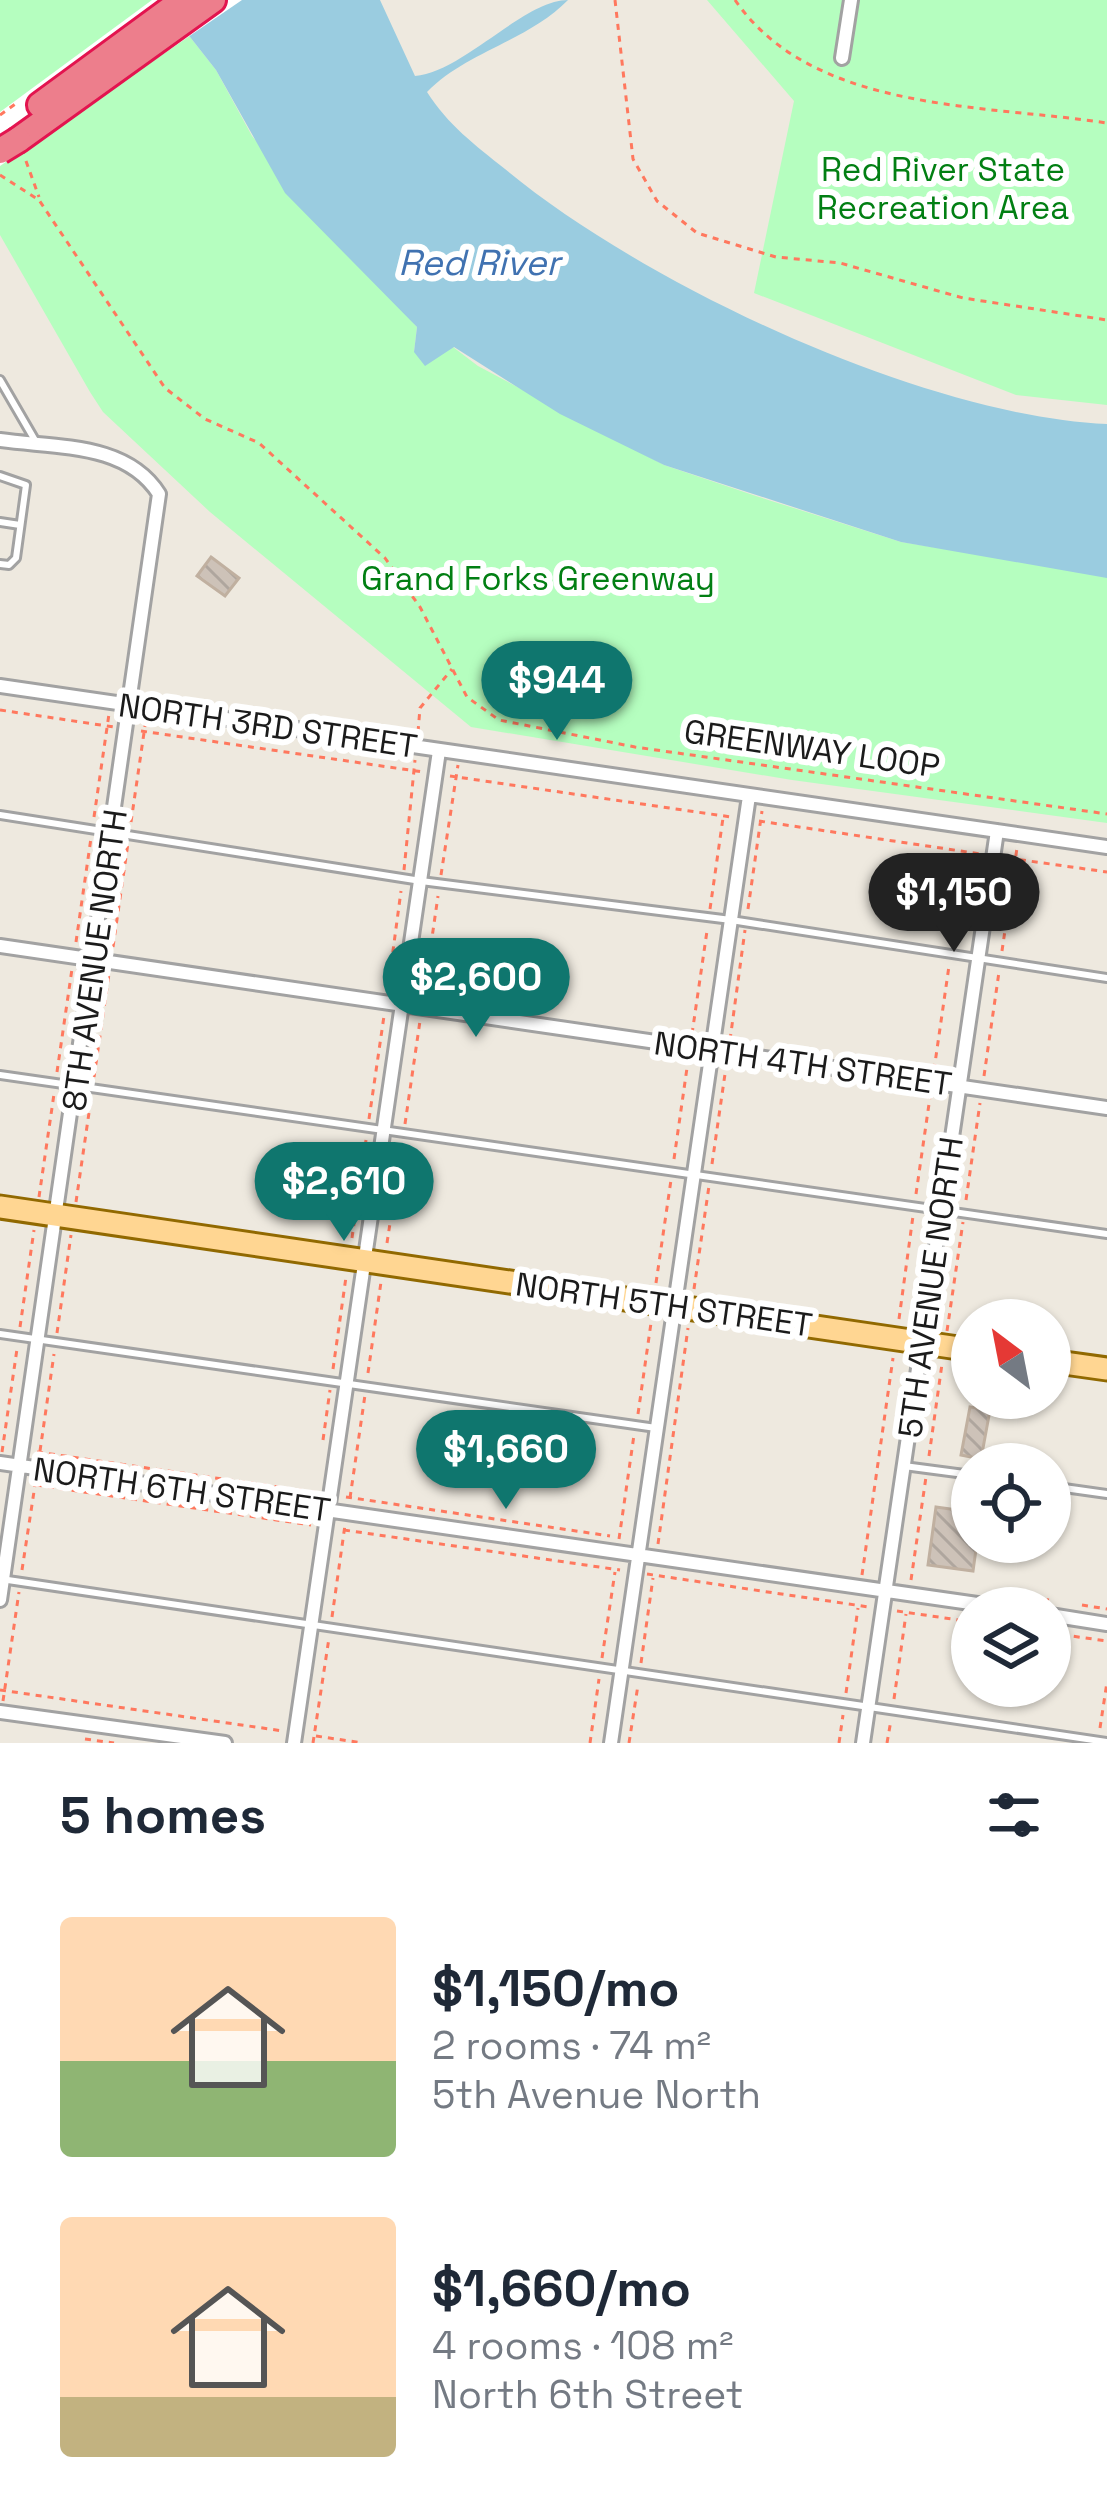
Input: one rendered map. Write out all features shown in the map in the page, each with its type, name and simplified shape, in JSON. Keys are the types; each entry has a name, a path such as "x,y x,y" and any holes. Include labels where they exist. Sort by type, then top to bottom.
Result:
{"highway":[{"path":"9,140 183,0"},
{"path":"84,84 213,0"}],"main road":[{"name":"NORTH 5TH STREET","path":"0,1207 951,1347"},
{"path":"1071,1364 1107,1369"}],"street":[{"path":"842,58 851,0"},
{"name":"8TH AVENUE NORTH","path":"0,440 122,457 146,473 159,494 0,1600"},
{"name":"NORTH 3RD STREET","path":"0,686 1107,847"},
{"path":"295,1738 347,1384 375,1262 386,1132 440,751"},
{"path":"611,1743 749,796"},
{"name":"5TH AVENUE NORTH","path":"863,1743 904,1466 934,1344 942,1210 997,831"},
{"name":"NORTH 4TH STREET","path":"0,946 1107,1108"},
{"name":"NORTH 6TH STREET","path":"0,1462 20,1458 347,1514 619,1544 656,1557 862,1579 951,1596"},
{"path":"1071,1618 1107,1624"},
{"path":"0,1712 226,1743"}],"lane":[{"path":"1,385 38,445"},
{"path":"0,476 26,485 16,558 10,565 0,564"},
{"path":"0,522 20,525"},
{"path":"0,815 440,884 747,922 1107,978"},
{"path":"0,1075 1107,1234"},
{"path":"0,1334 656,1428"},
{"path":"904,1466 951,1472"},
{"path":"1071,1489 1107,1494"},
{"path":"2,1579 1103,1742"}],"path":[{"path":"615,0 633,159 657,201 697,233 776,257 840,263 947,295 1107,320"},
{"path":"735,0 781,50 834,77 900,94 1107,123"},
{"name":"GREENWAY LOOP","path":"9,140 35,179 39,200 134,350 165,388 205,419 259,443 385,558 467,697 499,720 635,746 1107,814"},
{"name":"GREENWAY LOOP","path":"0,175 39,200"},
{"path":"416,747 420,708 453,668"},
{"path":"0,710 1107,872"},
{"path":"314,1743 366,1386 375,1262 403,1135 459,754"},
{"path":"590,1743 636,1425 710,1178 764,798"},
{"path":"629,1743 656,1557 673,1305 672,1172 724,816"},
{"path":"965,852 862,1579 910,1587 927,1469 934,1344 964,1213 1019,834"},
{"path":"0,1447 20,1458 330,1495 619,1544"},
{"path":"17,1482 951,1619"},
{"path":"1071,1604 1107,1609"},
{"path":"838,1743 858,1605"},
{"path":"887,1743 906,1612"},
{"path":"1071,1636 1107,1641"},
{"path":"1103,1742 1107,1682"},
{"path":"0,1690 295,1738 363,1743"}],"green space":[{"name":"Grand Forks Greenway","path":"0,0 176,0 183,28 216,70 252,136 417,327 414,352 453,347 478,366 664,465 756,496 901,542 1107,575 1107,823 792,780 471,727 210,512 103,412 90,392 0,235"},
{"name":"Red River State Recreation Area","path":"707,0 1107,0 1107,405 1016,395 754,293 794,101"}],"water":[{"name":"Red River","path":"176,0 380,0 415,76 453,62 532,11 568,0 535,26 460,67 427,92 453,125 564,213 632,257 790,337 955,397 1034,416 1107,424 1107,578 901,542 664,465 560,414 454,347 425,366 414,352 417,327 285,193 216,70 183,28"}],"pier":[{"path":"152,0 242,0 0,166 0,112"}],"building":[{"path":"211,557 239,578 225,596 197,576"},
{"path":"968,1419 988,1419 984,1443 963,1443"},
{"path":"936,1507 951,1509 951,1563 974,1563 973,1571 928,1565"}]}
